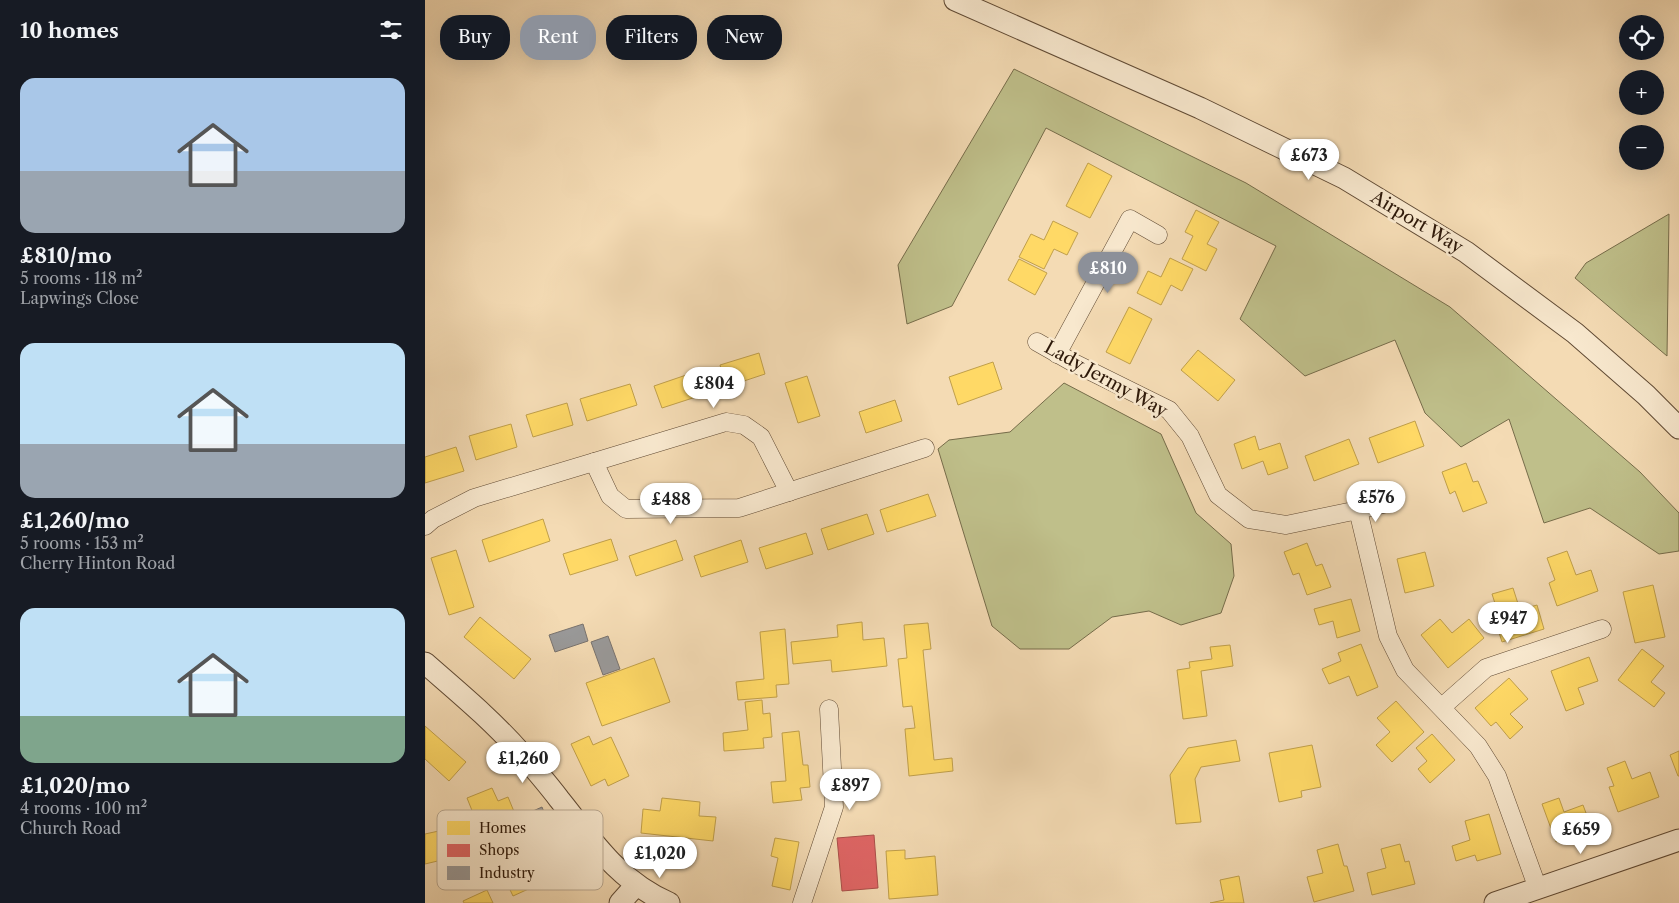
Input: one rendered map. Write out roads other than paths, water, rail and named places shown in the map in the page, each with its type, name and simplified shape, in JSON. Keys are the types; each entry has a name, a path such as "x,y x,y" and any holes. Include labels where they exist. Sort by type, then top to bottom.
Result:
{"street":[{"name":"Airport Way","path":"955,0 1201,108 1344,178 1466,252 1575,333 1645,394 1679,428"},
{"path":"1057,354 1130,219 1158,234"},
{"name":"Lady Jermy Way","path":"1037,342 1057,354 1169,410 1190,436 1219,495 1249,519 1286,526 1387,503"},
{"path":"425,526 433,519 474,498 726,422 744,425 761,437 789,492"},
{"path":"593,462 610,496 626,509 739,508 925,448"},
{"path":"1358,510 1388,636 1405,670 1478,746 1497,776 1538,889"},
{"path":"1441,707 1486,668 1602,629"},
{"path":"425,663 490,719 567,810"},
{"path":"802,903 834,807 829,710"},
{"path":"1495,903 1679,840"},
{"path":"603,855 636,885 654,897 669,903"},
{"path":"620,903 636,885"}]}
